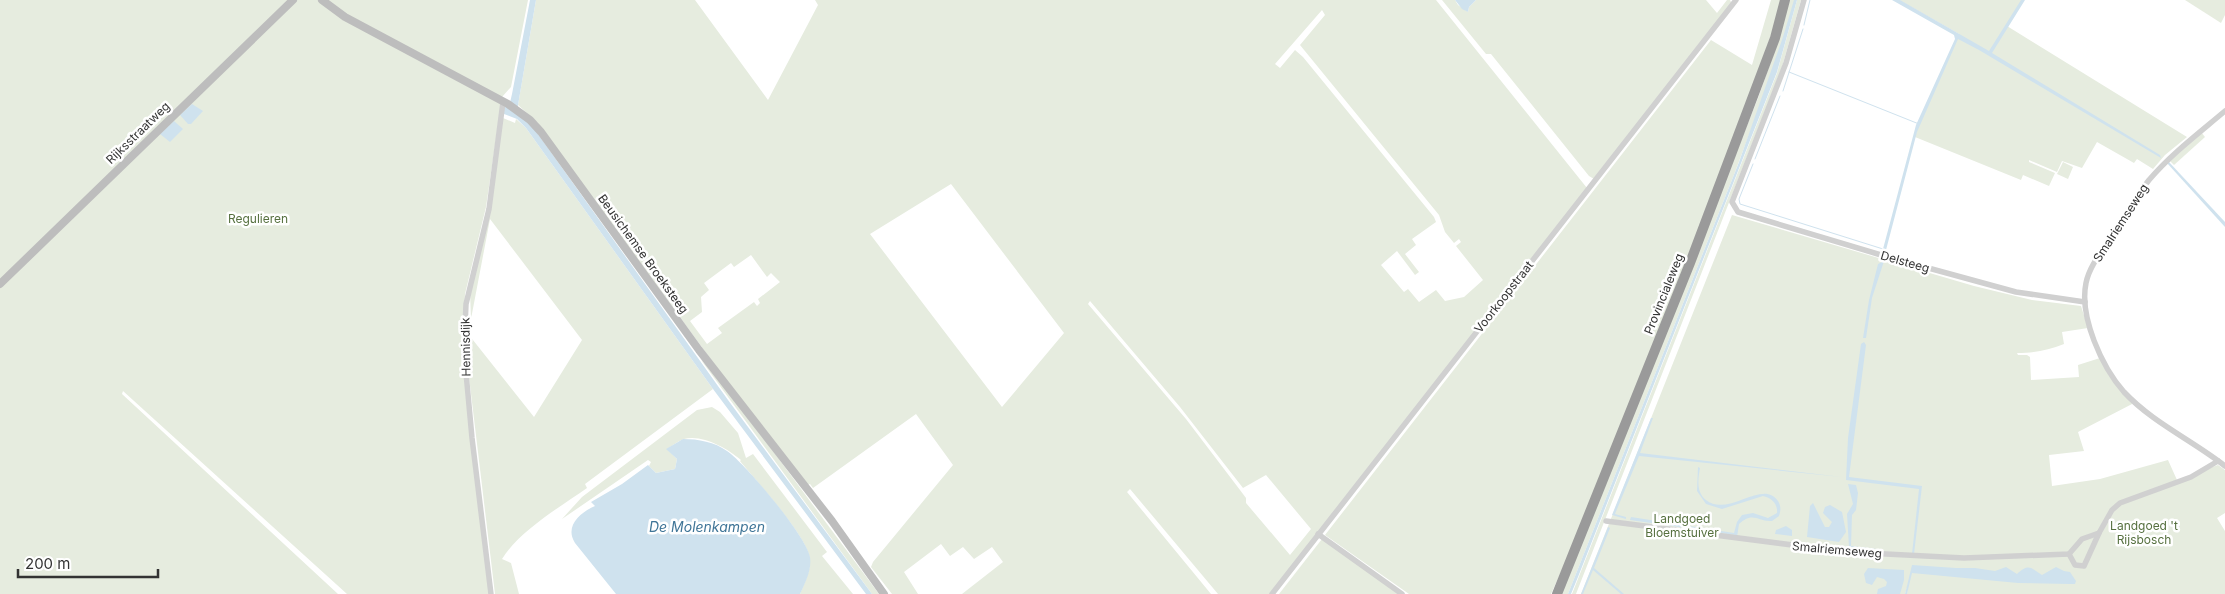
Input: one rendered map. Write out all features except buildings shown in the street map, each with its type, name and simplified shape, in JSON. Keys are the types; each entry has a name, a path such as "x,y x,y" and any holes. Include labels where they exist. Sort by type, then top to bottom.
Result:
{"highway":[{"name":"Provincialeweg","path":"1557,594 1690,263 1775,38 1785,0"}],"street":[{"name":"Rijksstraatweg","path":"0,284 293,0"},
{"name":"Beusichemse Broeksteeg","path":"322,0 345,17 518,110 541,132 681,326 832,521 884,594"},
{"name":"Voorkoopstraat","path":"1272,594 1736,0"},
{"name":"Delsteeg","path":"1804,0 1786,64 1732,202 1738,212 1891,258 2016,292 2085,302"},
{"name":"Hennisdijk","path":"491,594 472,438 464,350 466,304 489,208 506,103"},
{"name":"Smalriemseweg","path":"2225,111 2166,161 2149,181 2095,262 2086,282 2085,302 2099,351 2124,392 2163,424 2225,466"},
{"path":"2100,533 2082,539 2069,554 2075,565 2082,566 2100,533 2112,510 2120,503 2191,477 2218,461"},
{"name":"Smalriemseweg","path":"1606,521 1847,552 1964,558 2038,557 2069,554"},
{"path":"1318,534 1402,594"},
{"path":"2089,537 2094,544"}],"green space":[{"name":"Regulieren","path":"0,0 528,0 511,87 502,97 486,207 465,294 462,350 490,594 347,594 123,391 122,394 338,594 0,594"},
{"path":"536,0 695,0 768,100 818,5 815,0 1436,0 1587,188 1270,594 1218,594 1130,489 1127,492 1211,594 962,594 1003,562 992,547 974,559 963,547 950,556 941,544 904,572 918,594 892,594 871,567 873,562 953,465 916,414 813,488 810,484 807,485 720,372 538,123 518,105","holes":["1322,10 1325,15 1300,45 1439,215 1445,232 1454,243 1459,239 1461,242 1456,246 1483,280 1464,297 1445,301 1436,290 1419,302 1408,289 1404,292 1381,265 1397,251 1415,275 1419,272 1405,254 1416,245 1412,239 1436,222 1434,217 1303,57 1295,50 1280,68 1275,64","951,184 1064,333 1002,407 870,234","751,255 767,277 771,273 780,282 758,299 760,303 757,306 754,302 718,328 722,333 707,344 690,321 702,312 701,297 709,290 704,283 731,263 734,267","1090,301 1180,407 1243,488 1266,475 1311,529 1290,555 1246,503 1246,498 1186,419 1088,304"]},
{"path":"1442,0 1455,0 1458,5 1468,12 1469,7 1476,0 1706,0 1717,13 1727,0 1730,0 1732,4 1594,179 1589,176 1491,54 1486,54"},
{"path":"1771,0 1781,0 1776,21 1726,160 1569,554 1551,594 1409,594 1325,535 1711,40 1752,65"},
{"path":"1789,0 1796,0 1787,33 1735,172 1568,594 1561,594 1758,98 1777,45"},
{"path":"1797,0 1801,0 1782,67 1576,594 1572,594 1777,73"},
{"path":"1899,0 2022,0 2007,26 2187,137 2165,155 2153,169 2137,159 2134,163 2097,142 2082,168 2062,161 2057,172 2029,160 2029,162 2055,173 2049,186 2023,175 2021,180 1915,137 1959,34"},
{"path":"2185,0 2225,0 2225,15 2221,23"},
{"path":"503,118 515,123 516,119 526,128 713,389 585,484 587,488 529,529 509,549 502,559 511,563 519,594 495,594 469,377 469,335 534,417 582,340 490,219 471,319 470,292 489,204"},
{"path":"2201,132 2205,137 2174,165 2170,161"},
{"path":"2063,162 2073,167 2068,179 2057,174"},
{"path":"1732,215 1974,286 2032,300 2081,306 2088,328 2062,332 2064,344 2036,352 2017,353 2018,355 2030,357 2031,380 2079,377 2078,365 2100,358 2134,403 2078,432 2084,451 2049,455 2052,486 2100,479 2168,460 2177,480 2218,465 2225,470 2225,513 2217,518 2225,531 2225,594 1907,594 1908,584 1905,594 1581,594"},
{"path":"701,360 715,373 879,594 872,594"},
{"path":"712,407 720,412 738,433 746,458 753,454 827,552 822,556 853,594 800,594 810,565 808,551 802,539 741,460 722,447 699,438 684,439 667,449 677,459 675,469 656,473 649,466 651,462 648,460 562,519 582,497 697,410"},
{"path":"1322,539 1400,594 1279,594"}],"water":[{"path":"530,0 536,0 517,111 535,130 728,400 872,594 866,594 713,389 526,128 517,119 504,114 504,106 509,107 512,94"},
{"path":"1455,0 1476,0 1469,7 1468,12 1462,9"},
{"path":"1794,0 1797,0 1777,72 1578,577 1571,594 1568,594 1739,162"},
{"path":"1892,0 1900,0 1989,51 2021,0 2025,0 1992,53 2160,155 2161,158 1958,39 1917,132 1886,250 1883,249 1916,125 1955,39 1954,35"},
{"path":"192,104 203,111 191,124 188,124 180,115"},
{"path":"174,121 183,129 170,142 160,134"},
{"path":"2168,161 2225,222 2225,227 2167,163"},
{"path":"1884,261 1872,298 1866,338 1863,338 1869,300 1878,264"},
{"path":"1864,342 1866,345 1849,477 1922,486 1914,554 1912,554 1919,489 1846,480 1848,438 1861,344"},
{"path":"1651,418 1653,418 1640,453 1842,477 1639,456 1615,514 1626,517 1626,519 1612,515"},
{"name":"De Molenkampen","path":"683,439 717,445 727,451 747,470 787,518 806,547 810,557 809,572 800,594 616,594 575,543 572,537 573,525 584,512 595,506 591,502 622,484 648,465 656,473 675,469 677,459 666,449"},
{"path":"1698,467 1700,468 1699,489 1706,500 1724,505 1754,495 1772,495 1780,505 1779,516 1772,521 1752,518 1744,520 1739,524 1737,537 1735,535 1630,520 1631,517 1734,533 1737,522 1742,515 1753,513 1768,518 1777,513 1773,502 1763,496 1722,509 1706,504 1697,491"},
{"path":"1848,484 1856,485 1858,493 1856,510 1852,515 1851,546 1885,550 1849,547 1847,514 1853,504"},
{"path":"1813,503 1825,527 1829,527 1832,522 1823,513 1825,507 1830,505 1842,512 1846,532 1839,542 1807,537 1810,506"},
{"path":"1786,526 1792,530 1792,536 1775,534 1776,530"},
{"path":"1608,527 1610,528 1594,568 1624,594 1621,594 1593,570 1583,594 1581,594"},
{"path":"1912,565 1975,568 1995,571 2006,567 2017,574 2024,569 2030,568 2042,575 2056,567 2070,572 2076,581 2075,584 2018,583 1912,573 1907,594 1905,594"},
{"path":"1868,568 1904,570 1904,580 1900,594 1877,594 1878,589 1886,586 1887,582 1877,577 1872,585 1866,583 1864,574"}],"waterway":[{"path":"1804,25 1810,0"},
{"path":"1783,91 1803,29"},
{"path":"1789,72 1919,124"},
{"path":"1755,159 1780,96"},
{"path":"1753,164 1739,199 1740,204 1883,249"}],"park label":[{"name":"Landgoed Bloemstuiver","path":"1682,526"},
{"name":"Landgoed 't Rijsbosch","path":"2144,533"}]}
